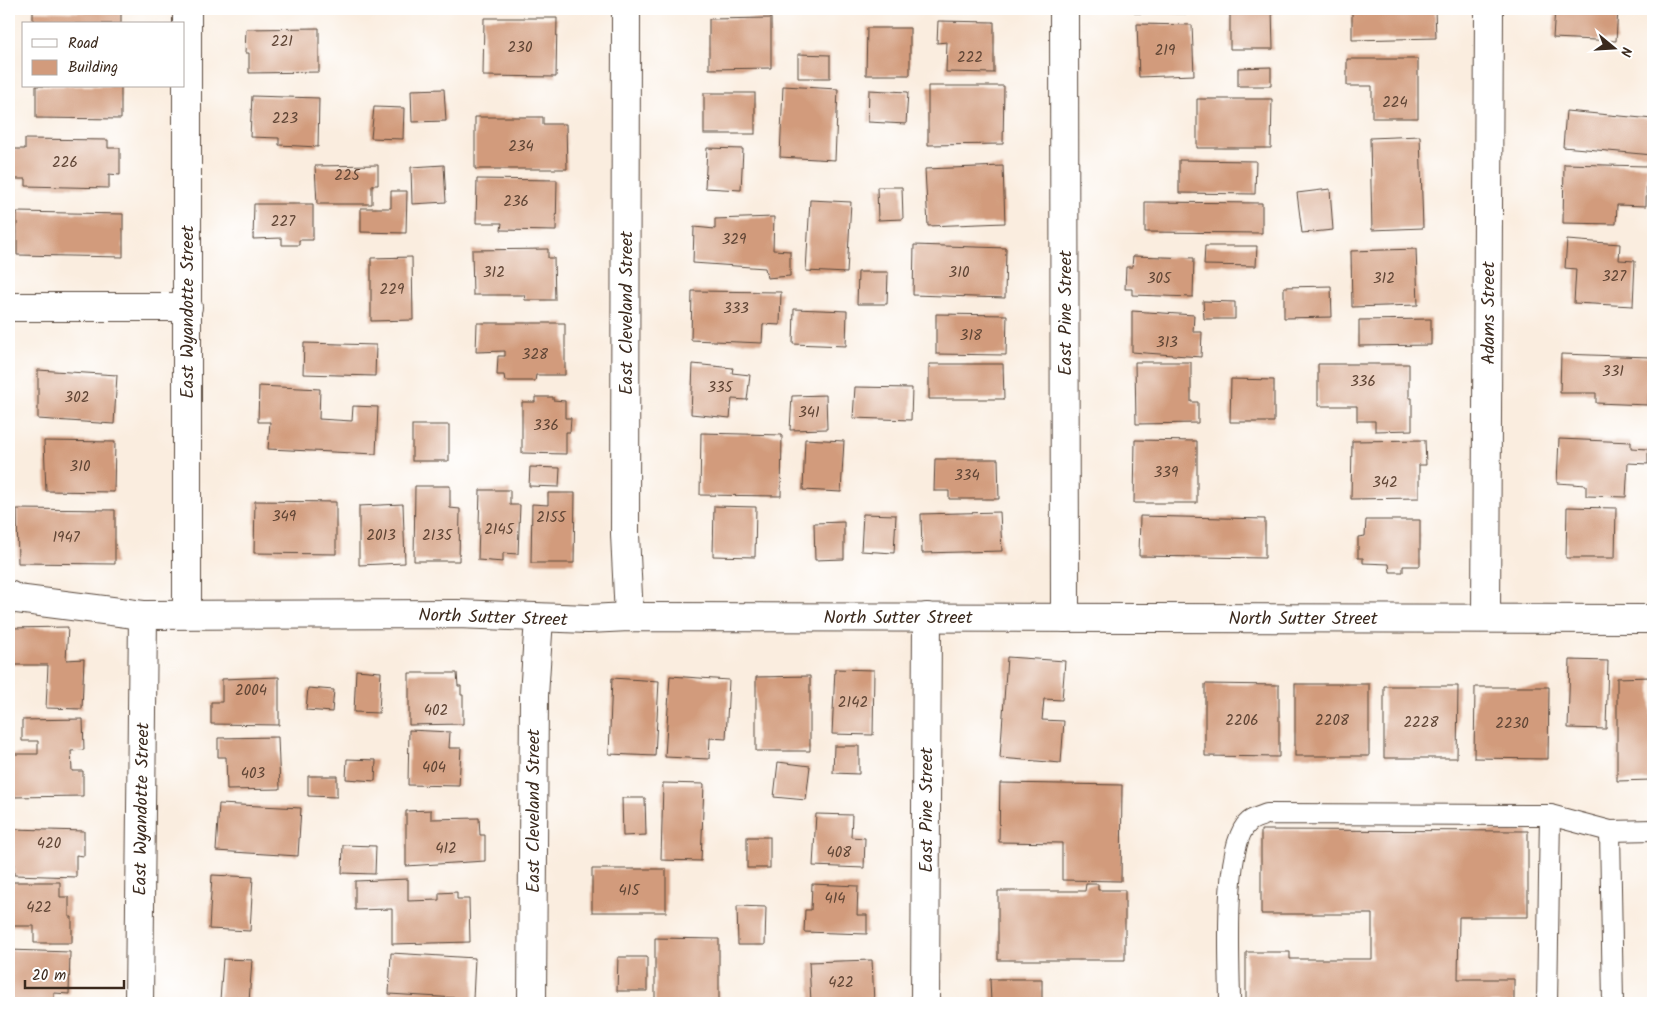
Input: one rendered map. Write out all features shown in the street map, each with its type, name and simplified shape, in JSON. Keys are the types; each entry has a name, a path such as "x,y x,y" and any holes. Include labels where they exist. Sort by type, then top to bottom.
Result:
{"street":[{"name":"East Wyandotte Street","path":"187,9 187,614"},
{"name":"East Cleveland Street","path":"626,9 625,534 629,617"},
{"name":"East Pine Street","path":"1064,9 1065,618"},
{"name":"Adams Street","path":"1486,618 1489,9"},
{"path":"9,308 188,307"},
{"name":"North Sutter Street","path":"9,595 16,599 143,615 457,614 539,618 1653,619"},
{"name":"East Wyandotte Street","path":"139,1003 143,615"},
{"name":"East Pine Street","path":"925,1003 927,617"},
{"name":"East Cleveland Street","path":"532,1003 534,696 539,618"}],"lane":[{"path":"1230,1003 1230,878 1238,841 1249,822 1267,814 1550,815 1610,831 1653,830"},
{"path":"1547,1003 1550,815"},
{"path":"1610,831 1612,1003"}],"building":[{"path":"735,9 802,9 801,13 735,12"},
{"path":"1134,9 1206,9 1206,14 1134,13"},
{"path":"1230,9 1272,9 1273,49 1230,49"},
{"path":"1352,9 1435,9 1436,38 1352,40"},
{"path":"1555,9 1618,9 1616,41 1553,38"},
{"path":"33,11 121,13 121,22 33,22"},
{"path":"484,18 557,18 556,77 483,76"},
{"path":"771,18 771,68 709,69 709,19"},
{"path":"938,21 994,22 994,73 946,72 947,42 937,43"},
{"path":"1137,24 1192,25 1194,75 1139,77"},
{"path":"319,28 319,72 249,73 249,53 245,53 246,29"},
{"path":"867,28 910,28 910,75 866,75"},
{"path":"798,54 830,55 830,78 798,78"},
{"path":"1347,59 1418,59 1418,118 1372,118 1372,86 1347,86"},
{"path":"1271,67 1271,86 1238,86 1238,68"},
{"path":"783,86 838,89 835,160 780,157"},
{"path":"928,86 1004,86 1003,144 928,145"},
{"path":"36,88 121,88 121,119 36,118"},
{"path":"444,89 446,121 412,122 411,90"},
{"path":"869,90 908,92 906,124 868,122"},
{"path":"704,93 755,93 755,134 704,134"},
{"path":"252,96 319,98 318,147 279,145 279,138 250,137"},
{"path":"1197,99 1272,99 1271,148 1197,148"},
{"path":"374,107 404,108 403,139 371,138"},
{"path":"1566,111 1653,119 1653,155 1563,147"},
{"path":"475,117 543,117 543,124 566,124 567,169 475,169"},
{"path":"1420,136 1423,228 1372,230 1370,138"},
{"path":"25,139 108,140 108,148 120,148 120,175 109,174 109,188 26,186 26,179 9,179 9,149 25,149"},
{"path":"707,148 743,149 741,190 705,188"},
{"path":"1179,160 1256,161 1255,194 1179,193"},
{"path":"1564,164 1647,166 1646,206 1617,205 1616,224 1563,223"},
{"path":"378,165 378,185 372,185 372,204 317,204 315,166"},
{"path":"444,165 446,202 412,204 411,167"},
{"path":"1003,166 1005,223 928,226 925,169"},
{"path":"477,179 557,180 556,231 501,230 502,223 476,223"},
{"path":"877,187 902,187 903,219 878,220"},
{"path":"1330,189 1333,230 1302,233 1297,193"},
{"path":"391,191 407,191 406,233 361,232 361,208 391,208"},
{"path":"810,200 851,202 847,273 806,271"},
{"path":"1145,202 1262,203 1262,233 1145,232"},
{"path":"254,204 313,204 313,240 299,240 299,245 282,245 282,238 253,239"},
{"path":"17,212 123,214 123,257 17,255"},
{"path":"774,217 773,250 790,251 790,276 767,278 765,268 693,263 694,227 715,229 715,219"},
{"path":"1567,240 1620,244 1619,260 1635,261 1633,306 1574,303 1576,269 1565,268"},
{"path":"914,245 1006,248 1005,298 913,295"},
{"path":"1205,246 1257,246 1256,266 1204,265"},
{"path":"548,249 548,258 554,258 555,300 525,300 524,295 473,295 472,250"},
{"path":"1416,249 1418,305 1352,307 1351,251"},
{"path":"1133,256 1194,258 1193,297 1132,295 1132,289 1125,289 1126,267 1132,267"},
{"path":"412,257 413,320 371,321 371,258"},
{"path":"858,272 888,272 887,304 857,304"},
{"path":"1331,286 1332,317 1284,318 1284,287"},
{"path":"692,291 781,292 780,325 763,324 762,343 691,340"},
{"path":"1203,301 1235,302 1235,319 1204,319"},
{"path":"794,309 847,311 846,346 793,344"},
{"path":"1132,311 1194,315 1193,332 1202,332 1201,357 1132,352"},
{"path":"936,314 1007,315 1006,355 936,354"},
{"path":"1431,319 1431,345 1359,346 1359,320"},
{"path":"477,323 565,323 565,375 536,375 535,381 505,381 504,375 497,375 498,356 505,356 505,351 476,352"},
{"path":"304,343 376,345 375,376 303,374"},
{"path":"1561,354 1650,357 1648,405 1596,403 1596,393 1560,393"},
{"path":"1135,362 1191,362 1191,402 1198,402 1198,423 1136,424"},
{"path":"693,364 733,368 732,373 750,375 747,400 732,399 730,418 691,414"},
{"path":"929,364 1003,364 1004,399 929,399"},
{"path":"1318,364 1409,364 1409,398 1412,398 1412,430 1375,431 1375,421 1357,421 1357,406 1318,406"},
{"path":"38,370 117,375 114,424 38,419"},
{"path":"1231,379 1274,380 1274,422 1230,422"},
{"path":"259,386 320,389 319,419 352,421 353,406 378,407 376,454 268,449 270,422 258,422"},
{"path":"855,387 912,388 911,420 853,418"},
{"path":"826,395 827,429 790,430 792,396"},
{"path":"535,397 553,397 553,400 565,401 565,418 571,418 570,432 566,432 566,454 522,453 522,402 535,402"},
{"path":"412,425 449,425 449,461 412,461"},
{"path":"701,433 782,435 781,496 700,495"},
{"path":"805,439 844,441 841,492 803,490"},
{"path":"1559,439 1631,442 1631,448 1648,449 1648,464 1628,463 1626,497 1586,496 1586,485 1557,483"},
{"path":"1135,440 1197,441 1197,503 1134,503"},
{"path":"1425,440 1426,465 1419,465 1419,498 1351,499 1352,441"},
{"path":"44,441 115,442 114,492 46,491"},
{"path":"935,459 998,459 999,499 949,499 949,491 934,491"},
{"path":"530,467 560,468 559,487 529,486"},
{"path":"415,486 450,486 450,508 460,509 459,561 414,561"},
{"path":"480,490 510,490 510,505 520,505 518,554 503,553 503,562 478,560"},
{"path":"548,493 575,493 574,563 531,563 532,504 548,505"},
{"path":"255,501 336,502 336,554 254,553"},
{"path":"403,504 405,563 359,565 359,506"},
{"path":"714,506 756,507 755,557 713,556"},
{"path":"1567,507 1616,508 1615,558 1566,558"},
{"path":"17,509 115,510 115,564 18,563"},
{"path":"1000,512 1002,551 922,553 921,514"},
{"path":"863,514 896,515 894,553 861,551"},
{"path":"1140,516 1265,519 1265,558 1139,556"},
{"path":"1366,520 1420,520 1420,566 1403,566 1403,572 1390,572 1389,564 1363,563 1363,558 1358,558 1358,537 1365,536"},
{"path":"844,522 844,559 815,560 814,523"},
{"path":"68,627 66,660 84,659 82,709 46,708 48,665 9,665 9,628"},
{"path":"1007,657 1065,661 1062,700 1044,699 1042,720 1064,721 1061,763 1000,758"},
{"path":"1570,660 1608,661 1606,729 1568,728"},
{"path":"835,669 874,670 873,735 832,734"},
{"path":"356,670 381,672 379,713 354,712"},
{"path":"409,673 457,673 458,686 461,686 461,695 463,695 463,724 409,725"},
{"path":"670,676 729,680 726,739 710,738 709,759 665,757"},
{"path":"810,676 810,751 756,751 756,677"},
{"path":"279,677 279,725 211,724 211,702 222,702 222,679"},
{"path":"1651,677 1651,780 1617,781 1617,678"},
{"path":"612,678 659,681 655,756 609,754"},
{"path":"1205,684 1279,685 1279,757 1205,756"},
{"path":"1295,684 1369,684 1369,756 1295,756"},
{"path":"1384,686 1458,686 1457,758 1384,758"},
{"path":"1475,687 1549,687 1548,759 1474,758"},
{"path":"308,688 334,690 332,712 306,710"},
{"path":"83,719 84,750 71,751 72,771 83,771 83,796 12,797 11,754 38,754 38,741 22,741 22,720"},
{"path":"409,730 450,732 449,748 461,748 459,786 408,785"},
{"path":"278,737 280,789 227,790 226,757 218,757 218,738"},
{"path":"834,746 859,746 859,774 833,773"},
{"path":"347,759 376,760 375,781 346,779"},
{"path":"778,762 810,766 806,800 774,797"},
{"path":"308,776 337,776 337,797 308,796"},
{"path":"663,783 704,784 701,861 661,860"},
{"path":"1000,783 1122,785 1121,881 1062,880 1062,843 999,842"},
{"path":"622,798 645,798 646,835 623,836"},
{"path":"219,804 301,808 298,856 216,851"},
{"path":"431,810 431,819 479,818 480,835 485,835 485,861 406,866 406,811"},
{"path":"816,814 852,815 851,837 865,838 864,868 813,866"},
{"path":"13,829 84,831 84,856 76,855 76,877 14,875"},
{"path":"1261,830 1528,831 1528,917 1459,917 1458,979 1514,979 1514,1003 1246,1003 1246,952 1290,952 1290,959 1372,959 1372,914 1261,914"},
{"path":"747,837 770,837 770,868 747,868"},
{"path":"343,845 376,846 375,874 342,873"},
{"path":"592,869 666,869 666,912 592,912"},
{"path":"212,875 253,877 250,931 209,929"},
{"path":"408,879 408,901 439,900 439,893 457,892 457,899 469,899 470,942 392,944 392,909 355,910 355,881"},
{"path":"9,882 60,882 60,897 69,897 69,917 72,917 72,943 34,943 34,926 9,926"},
{"path":"812,884 858,886 857,915 867,915 867,934 804,932 805,910 811,910"},
{"path":"1086,884 1098,884 1098,890 1125,890 1125,960 998,960 998,891 1085,891"},
{"path":"737,906 766,907 765,945 738,945"},
{"path":"655,938 719,939 719,1003 655,1003"},
{"path":"9,950 70,952 69,994 54,993 54,1003 9,1003"},
{"path":"391,953 475,958 473,999 389,994"},
{"path":"618,957 647,957 647,991 617,991"},
{"path":"223,959 252,960 249,1002 220,1000"},
{"path":"872,960 874,1003 811,1003 809,962"},
{"path":"990,979 1042,979 1042,1003 991,1003"}]}
